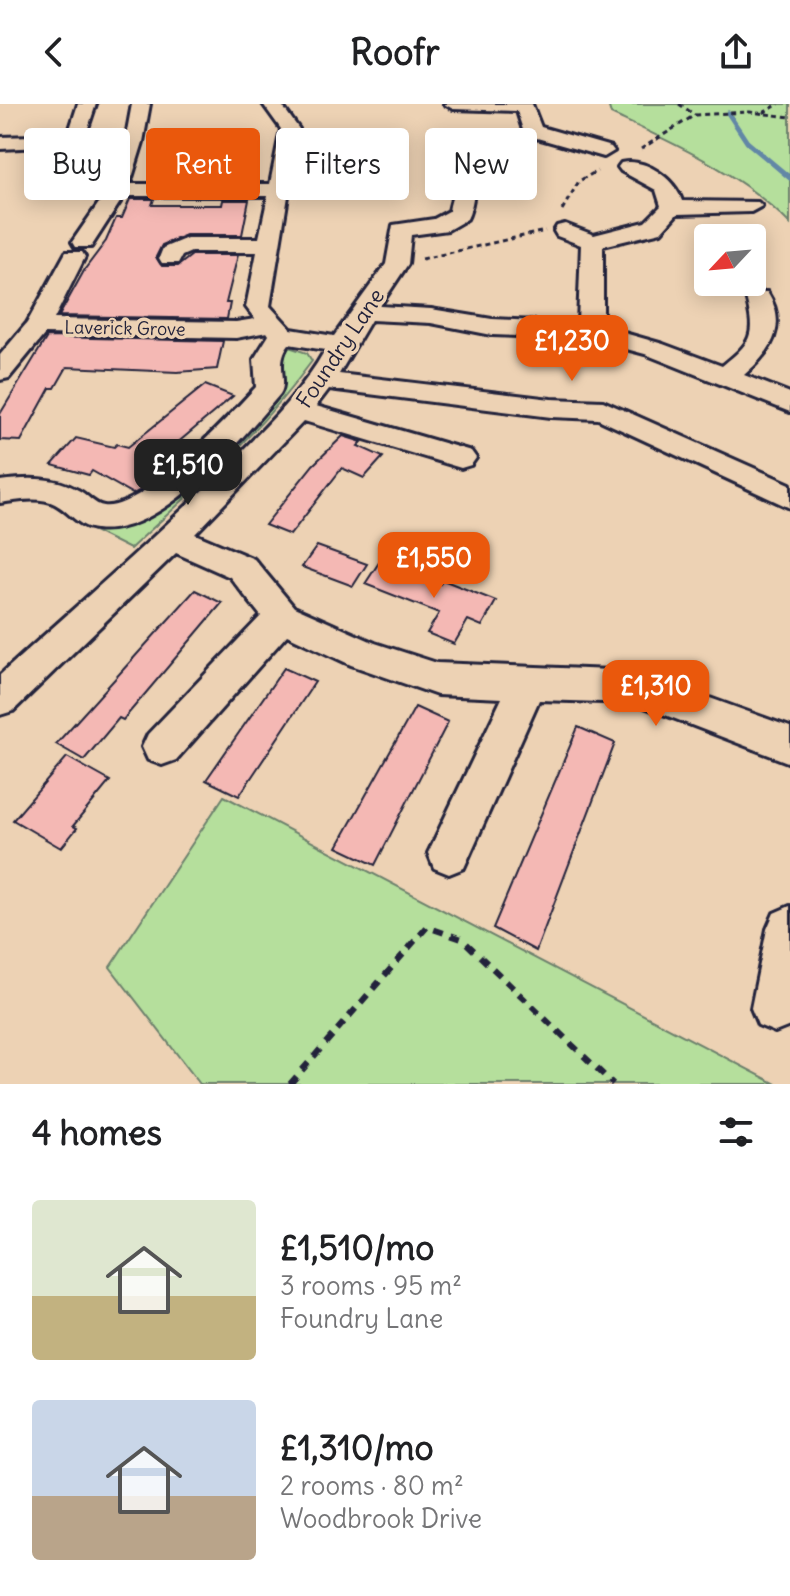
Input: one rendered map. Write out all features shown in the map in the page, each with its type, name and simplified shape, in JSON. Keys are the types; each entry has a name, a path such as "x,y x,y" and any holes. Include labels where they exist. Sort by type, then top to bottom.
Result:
{"street":[{"path":"79,128 87,104"},
{"path":"130,154 141,104"},
{"path":"272,104 289,128"},
{"path":"453,104 526,114 602,160"},
{"name":"Foundry Lane","path":"0,699 275,437 322,380 341,345 397,264 401,230 440,225 459,214 462,191 474,169 486,159 526,140 526,114"},
{"path":"0,143 24,142"},
{"path":"631,159 666,187 672,207"},
{"path":"130,190 276,190"},
{"path":"38,326 78,250 111,200"},
{"path":"0,492 48,490 66,497 94,517 113,520 182,478 222,442 270,388 265,366 277,330 258,307 279,200"},
{"path":"672,207 751,206"},
{"path":"560,225 592,242 653,227 672,207"},
{"path":"590,331 592,242"},
{"path":"178,245 270,245"},
{"path":"726,377 761,347 767,332 758,297"},
{"path":"363,312 431,316 492,327 590,331 654,349 790,403"},
{"name":"Laverick Grove","path":"0,372 38,326 277,330 341,345"},
{"path":"322,380 551,408 603,410 790,497"},
{"path":"298,410 461,458"},
{"path":"171,537 242,568 282,617 364,654 437,679 635,687 790,745"},
{"path":"162,747 282,617"},
{"path":"449,853 528,684"},
{"path":"775,1008 790,929"}],"path":[{"path":"679,104 695,115"},
{"path":"762,113 779,104"},
{"path":"631,159 695,115 715,112 790,117"},
{"path":"397,264 560,225 579,181 602,160"},
{"path":"290,1084 427,927 462,939 613,1084"}],"green space":[{"path":"608,104 790,104 790,224 728,174 683,148 611,114"},
{"path":"289,347 307,353 312,361 270,413 202,482 130,549 94,531 112,526 242,436 275,403 281,387 281,351"},
{"path":"224,796 776,1084 200,1084 110,967"}],"building":[{"path":"130,199 154,200 152,205 222,205 223,200 249,200 242,235 186,235 162,245 156,257 162,266 178,266 192,255 238,255 226,303 230,303 227,319 59,316 85,269 106,241 116,218 122,218"},
{"path":"47,337 223,341 217,369 177,372 67,367 55,388 50,388 21,441 0,440 0,414"},
{"path":"205,385 233,396 150,466 163,473 139,491 133,494 92,471 89,475 52,465 76,438 128,447"},
{"path":"343,436 362,442 358,446 383,457 364,478 342,468 290,535 265,525 313,465"},
{"path":"317,546 367,564 353,586 302,567"},
{"path":"380,561 440,584 443,580 496,601 482,626 468,620 454,644 427,633 439,613 365,584"},
{"path":"195,590 222,603 123,720 119,718 84,760 56,744"},
{"path":"284,668 315,682 239,796 206,780"},
{"path":"415,707 448,722 375,865 337,847"},
{"path":"578,727 615,743 536,951 493,928"},
{"path":"67,757 110,781 73,826 77,828 61,848 13,820"}],"waterway":[{"path":"728,113 747,142 790,178"}]}
